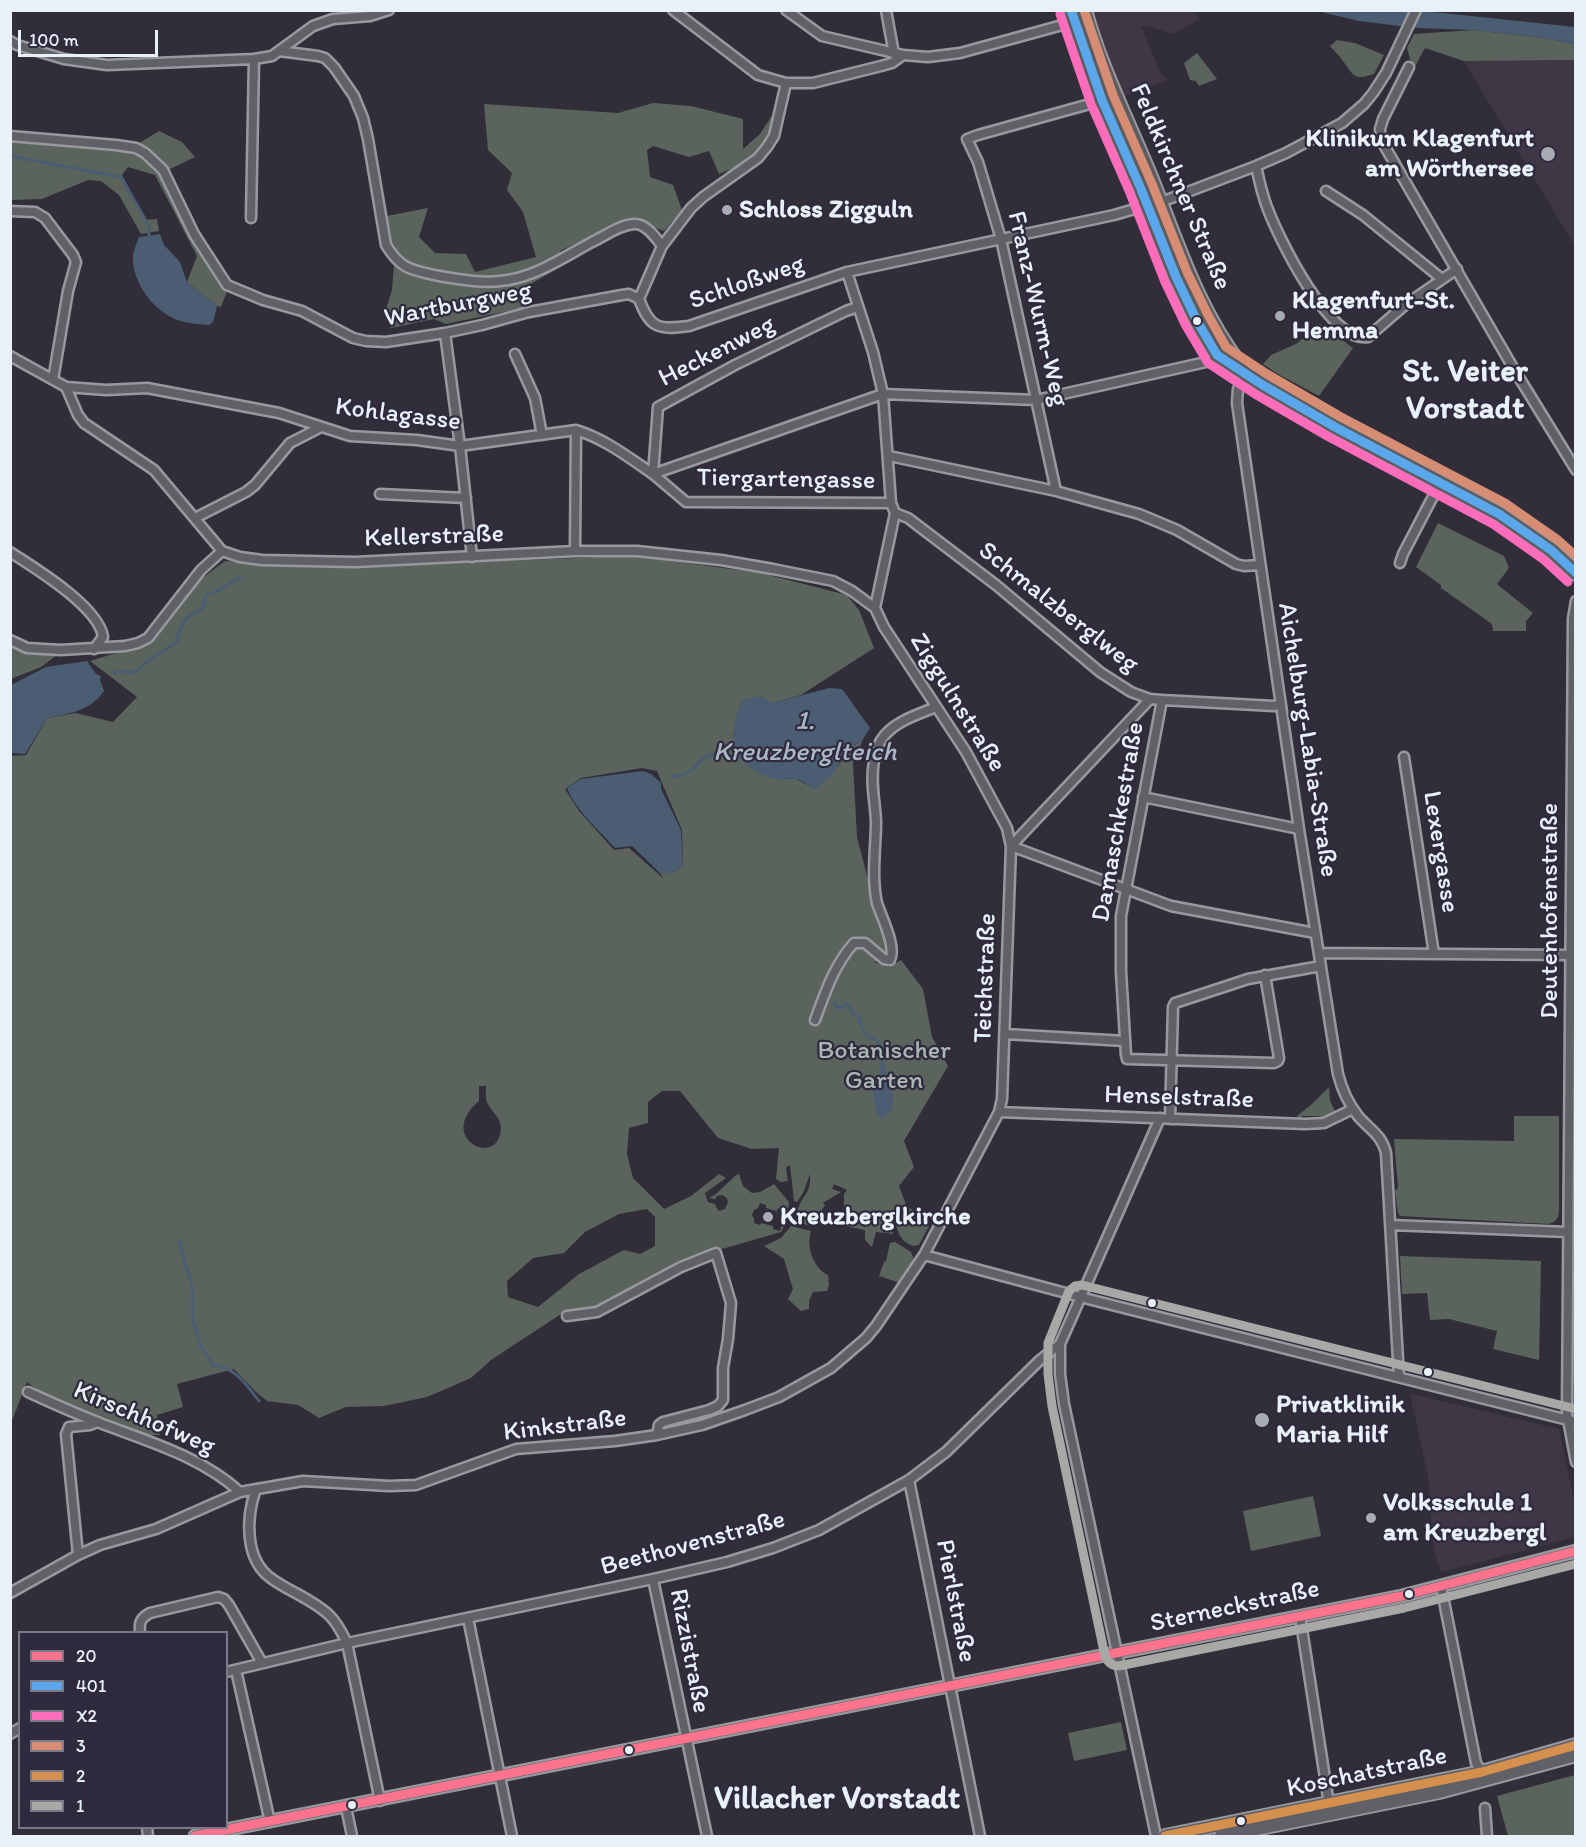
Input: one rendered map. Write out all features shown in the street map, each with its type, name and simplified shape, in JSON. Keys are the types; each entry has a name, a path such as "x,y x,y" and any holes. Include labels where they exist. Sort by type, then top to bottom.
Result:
{"main road":[{"name":"Feldkirchner Straße","path":"1079,15 1109,98 1153,203 1227,358 1247,375 1357,439 1492,510 1551,550 1575,573"},
{"name":"Koschatstraße","path":"1221,1836 1405,1793 1479,1768 1575,1745"},
{"name":"Koschatstraße","path":"1165,1836 1329,1804 1484,1780 1575,1755"}],"street":[{"path":"10,41 64,59 107,65 254,59 272,56 313,26 333,19 370,16 389,10"},
{"path":"673,10 758,75 786,83 813,83 892,63 899,55"},
{"path":"786,10 822,36 854,42 899,55 928,57 960,53 1079,15"},
{"path":"886,10 899,55"},
{"name":"Schloßweg","path":"786,83 774,136 767,147 758,158 691,207 662,246 639,299 646,317 652,323 672,328 689,326 847,272 1114,215 1256,166 1326,132 1352,115 1380,83 1416,10"},
{"path":"279,51 325,58 354,96 368,139 386,245 403,266 460,280 489,282 508,280 538,270 619,228 635,224 650,232 662,246"},
{"path":"252,218 254,59"},
{"path":"1409,67 1383,120 1380,129 1381,140 1575,470"},
{"name":"Franz-Wurm-Weg","path":"1056,491 1001,239 978,162 967,140 1109,98"},
{"name":"Wartburgweg","path":"10,136 116,145 136,148 145,153 163,170 195,234 227,285 263,300 302,310 353,338 386,342 482,326 529,312 622,295 629,294 639,299"},
{"path":"1256,166 1268,209 1299,273 1315,298 1349,333 1362,338 1368,337 1405,305 1457,269"},
{"path":"1326,191 1363,215 1442,279"},
{"path":"10,211 35,212 45,218 76,262 68,291 53,380"},
{"path":"847,272 873,352 883,394 891,503 895,513 875,608"},
{"name":"Heckenweg","path":"653,474 658,407 735,365 846,310 858,308"},
{"path":"445,333 472,557"},
{"path":"515,354 535,398 542,435"},
{"path":"10,356 66,387 84,423 154,470 222,551 201,570 148,638 125,646 61,650 27,648 10,640"},
{"path":"575,551 576,430 611,445 653,474 883,394 1036,400 1227,358"},
{"name":"Aichelburg-Labia-Straße","path":"1247,375 1238,389 1237,403 1259,565 1338,1074 1345,1098 1381,1138 1385,1148 1399,1377"},
{"name":"Kohlagasse","path":"66,387 106,390 147,388 270,411 358,437 417,440 460,446 576,430"},
{"path":"195,518 246,492 255,485 290,443 321,427"},
{"path":"889,456 1056,491 1139,514 1177,530 1236,564 1259,565"},
{"name":"Tiergartengasse","path":"653,474 686,502 891,503"},
{"path":"1401,563 1403,554 1440,483"},
{"path":"380,494 466,498"},
{"name":"Schmalzberglweg","path":"895,513 908,518 996,585 1100,672 1131,692 1150,699 1162,700 1274,706 1280,704"},
{"name":"Kellerstraße","path":"222,551 261,560 355,562 575,551 637,551 773,568 833,581 852,591 875,608"},
{"path":"10,552 55,580 93,616 102,630 103,637 94,649"},
{"name":"Deutenhofenstraße","path":"1575,601 1573,619 1573,939 1570,955 1572,1222 1568,1232 1571,1421 1575,1462"},
{"name":"Ziggulnstraße","path":"875,608 884,627 966,753 1007,828 1011,846"},
{"path":"1150,699 1011,846 1171,906 1315,933"},
{"name":"Damaschkestraße","path":"1162,700 1125,890 1121,916 1121,950 1125,1055 1127,1059 1172,1062"},
{"path":"815,1020 834,973 844,954 854,943 865,943 884,959 890,960 892,956 890,938 878,904 875,886 876,817 872,790 874,762 879,743 893,728 936,707"},
{"name":"Lexergasse","path":"1404,756 1434,954"},
{"path":"1143,797 1299,829"},
{"name":"Teichstraße","path":"999,1112 1002,1099 1005,1034 1011,846"},
{"path":"1318,953 1570,955"},
{"path":"1170,1119 1173,1007 1175,1003 1248,979 1321,966"},
{"path":"1172,1062 1274,1064 1278,1061 1265,975"},
{"path":"1005,1034 1125,1041"},
{"name":"Henselstraße","path":"999,1112 1305,1124 1324,1123 1353,1109"},
{"name":"Kinkstraße","path":"10,1593 100,1545 156,1528 240,1492 303,1481 416,1485 516,1449 607,1442 657,1435 702,1425 779,1397 831,1368 858,1346 876,1326 924,1255 999,1112"},
{"name":"Beethovenstraße","path":"231,1671 347,1643 727,1562 819,1530 909,1480 963,1437 1040,1360 1060,1344 1160,1118"},
{"path":"1391,1225 1568,1232"},
{"path":"567,1316 597,1312 681,1267 716,1253 731,1303 723,1368 723,1400 718,1406 709,1410 663,1422 659,1425 657,1435"},
{"path":"924,1255 1080,1297 1571,1421"},
{"path":"1060,1344 1060,1374 1064,1404 1156,1836"},
{"name":"Kirschhofweg","path":"28,1392 98,1422 184,1454 224,1478 240,1492"},
{"path":"78,1555 66,1430 98,1422"},
{"name":"Pierlstraße","path":"909,1480 980,1836"},
{"path":"256,1489 249,1532 255,1559 270,1578 320,1607 330,1616 340,1628 347,1643 380,1801"},
{"name":"Sterneckstraße","path":"195,1836 1402,1596 1575,1551"},
{"name":"Rizzistraße","path":"653,1579 707,1836"},
{"path":"1441,1586 1479,1768"},
{"path":"140,1631 140,1622 150,1613 218,1598 224,1599 230,1605 262,1663"},
{"path":"1300,1616 1329,1804"},
{"path":"468,1618 512,1836"},
{"path":"231,1671 270,1822"},
{"path":"346,1807 352,1836"},
{"path":"1485,1808 1487,1836"}],"shaded area":[{"path":"1094,11 1194,11 1199,19 1173,34 1141,26 1160,72 1167,80 1122,97"},
{"name":"Klinikum Klagenfurt am Wörthersee","path":"1576,60 1575,246 1464,61"},
{"path":"1412,1394 1559,1429 1575,1504 1575,1537 1440,1571 1433,1546 1429,1481"}],"green space":[{"path":"1473,30 1545,38 1575,44 1575,60 1464,61 1425,48 1413,70 1407,48 1414,34"},
{"path":"1337,40 1355,43 1384,55 1374,74 1358,77 1352,74 1330,46"},
{"path":"1197,53 1217,79 1199,86 1196,81 1190,80 1184,63"},
{"path":"653,103 691,106 743,119 743,149 760,134 775,111 770,136 763,149 746,162 719,174 709,151 689,157 653,146 647,150 650,177 673,185 682,210 664,231 629,218 560,251 562,266 529,285 532,306 446,324 434,319 391,328 385,312 392,290 394,265 387,216 428,208 419,237 435,253 466,254 475,272 536,257 523,212 507,190 512,173 488,150 484,104 618,113"},
{"path":"159,131 182,142 195,157 168,170 204,241 231,281 221,307 187,282 197,256 155,175 128,167 122,175 145,220 157,219 159,231 141,234 119,195 101,181 88,180 42,199 11,200 10,139 128,150"},
{"path":"1320,324 1353,348 1319,396 1263,364 1271,355 1296,344"},
{"path":"1438,523 1504,556 1509,568 1497,584 1533,613 1526,621 1526,631 1493,631 1492,624 1441,588 1441,585 1416,567"},
{"name":"Botanischer Garten","path":"633,556 761,573 847,595 859,610 874,648 801,695 773,703 733,734 739,757 778,779 796,779 816,789 839,765 847,751 863,739 853,763 857,837 890,957 874,962 889,967 901,960 923,989 932,1037 948,1066 904,1141 914,1167 899,1186 907,1207 927,1217 925,1224 929,1226 919,1245 913,1246 900,1236 895,1220 890,1220 893,1234 876,1232 872,1247 865,1240 865,1230 844,1226 844,1194 847,1190 834,1184 832,1189 841,1192 823,1203 825,1205 817,1218 814,1217 812,1226 795,1222 799,1206 809,1189 810,1174 803,1193 797,1202 794,1201 790,1165 786,1168 788,1181 781,1182 776,1179 779,1148 752,1149 718,1138 680,1091 662,1091 648,1102 648,1123 629,1128 627,1154 633,1178 664,1209 691,1196 719,1174 726,1178 705,1193 708,1202 715,1204 719,1211 725,1209 727,1198 722,1195 715,1199 709,1198 736,1175 739,1174 743,1186 752,1193 760,1192 774,1184 789,1202 787,1218 784,1218 785,1211 778,1208 777,1211 766,1208 766,1205 760,1203 752,1215 754,1223 773,1226 773,1229 780,1231 782,1224 785,1225 781,1232 687,1259 618,1294 602,1305 561,1314 491,1360 471,1378 427,1397 384,1406 346,1407 319,1418 298,1405 267,1401 234,1369 177,1384 183,1407 157,1415 160,1435 146,1435 99,1419 45,1396 27,1382 11,1423 11,756 26,755 47,718 76,713 113,722 137,697 90,661 149,643 201,579 225,561 359,566","holes":["642,768 657,771 682,830 683,865 673,873 660,873 664,879 629,848 614,850 579,811 565,789 581,778","479,1086 486,1086 487,1102 500,1121 501,1128 498,1140 491,1147 482,1148 473,1144 466,1137 464,1127 467,1115 479,1101","647,1209 655,1217 655,1246 640,1254 624,1250 579,1274 538,1307 508,1297 507,1281 533,1258 564,1253 585,1232 619,1214"]},
{"path":"11,648 61,652 41,667 11,679"},
{"path":"1329,1087 1330,1101 1335,1111 1332,1115 1321,1118 1320,1116 1302,1116 1302,1118 1297,1118 1297,1116"},
{"path":"1514,1116 1559,1116 1559,1211 1554,1222 1548,1224 1400,1216 1395,1191 1398,1188 1394,1139 1514,1141"},
{"path":"791,1226 811,1231 809,1243 812,1256 818,1267 828,1275 827,1291 813,1292 809,1301 809,1309 801,1311 788,1299 793,1289 784,1259 764,1246 781,1238"},
{"path":"895,1242 911,1252 914,1260 900,1283 879,1276 886,1261 890,1243"},
{"path":"1400,1256 1541,1261 1539,1360 1493,1349 1497,1331 1449,1319 1430,1320 1427,1293 1402,1294"},
{"path":"1313,1496 1321,1536 1251,1551 1243,1511"},
{"path":"1121,1722 1127,1750 1074,1761 1068,1733"},
{"path":"1575,1775 1575,1836 1508,1836 1497,1796"}],"water":[{"path":"1402,10 1575,27 1575,44 1545,38 1473,30 1416,28 1359,21 1317,11"},
{"path":"160,234 164,245 180,262 187,282 217,306 213,322 209,325 188,323 162,312 146,296 140,286 133,265 133,255 139,237"},
{"path":"87,661 96,674 101,676 104,691 86,707 72,713 47,718 25,754 11,753 11,685 46,667"},
{"name":"1. Kreuzberglteich","path":"829,688 842,689 870,728 863,739 847,751 833,774 816,789 798,780 776,779 761,774 741,759 736,750 734,728 742,700 761,696 773,703"},
{"path":"643,771 651,774 661,783 661,789 681,830 683,865 673,873 660,873 632,846 615,848 582,812 567,788 581,779"},
{"path":"881,1057 883,1057 893,1098 889,1113 882,1118 877,1115 872,1089 873,1085 879,1082"}],"waterway":[{"path":"10,156 121,177 149,226 149,235"},
{"path":"114,673 122,671 135,673 145,663 177,642 184,621 191,614 202,609 206,595 241,577"},
{"path":"673,777 685,774 710,755 739,757"},
{"path":"834,1003 838,1008 842,1008 845,1004 849,1005 852,1012 859,1017 861,1027 868,1037 875,1039 881,1046 882,1057"},
{"path":"179,1241 193,1291 193,1322"},
{"path":"194,1323 200,1345 213,1365 221,1366 234,1373 259,1401"}],"transit line":[{"name":"401","path":"1071,10 1102,100 1176,277 1197,321 1217,355 1261,384 1335,427 1499,514 1551,550 1576,573"},
{"name":"3","path":"1084,10 1113,95 1187,272 1226,347 1341,417 1505,503 1558,540 1576,556"},
{"name":"X2","path":"1060,14 1091,104 1130,193 1165,282 1186,326 1208,363 1255,394 1329,437 1493,524 1543,559 1568,582"},
{"name":"1","path":"1576,1409 1082,1285 1075,1286 1069,1291 1048,1343 1048,1374 1052,1406 1105,1656 1112,1665 1119,1666 1404,1608 1576,1564"},
{"name":"20","path":"195,1836 1402,1596 1576,1551"},
{"name":"2","path":"1165,1836 1482,1772 1576,1745"}],"place":[{"name":"Klinikum Klagenfurt am Wörthersee","path":"1548,154"},
{"name":"Schloss Zigguln","path":"727,210"},
{"name":"Klagenfurt-St. Hemma","path":"1280,316"},
{"name":"Kreuzberglkirche","path":"768,1217"},
{"name":"Privatklinik Maria Hilf","path":"1262,1420"},
{"name":"Volksschule 1 am Kreuzbergl","path":"1371,1518"}],"district":[{"name":"St. Veiter Vorstadt","path":"1465,392"},
{"name":"Villacher Vorstadt","path":"837,1800"}]}
